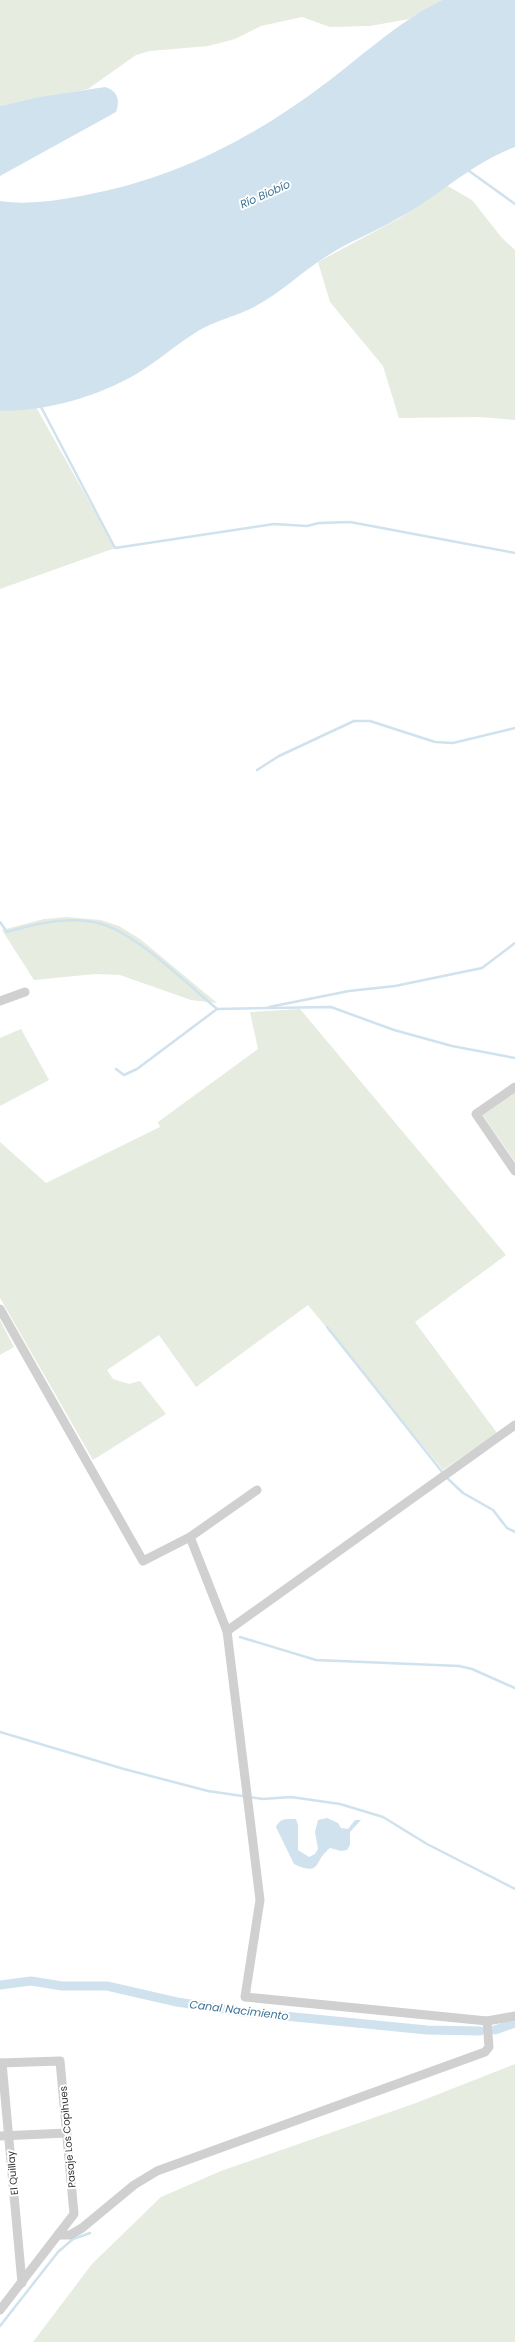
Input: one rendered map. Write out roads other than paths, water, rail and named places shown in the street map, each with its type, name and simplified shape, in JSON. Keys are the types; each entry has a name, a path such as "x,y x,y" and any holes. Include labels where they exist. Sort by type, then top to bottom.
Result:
{"street":[{"path":"0,1001 24,992"},
{"path":"515,1087 476,1114 515,1171"},
{"path":"0,1309 143,1561 190,1537 257,1490"},
{"path":"227,1631 515,1425"},
{"path":"190,1537 227,1631 260,1900 245,1997 487,2021 515,2016"},
{"path":"0,2310 58,2235 70,2235 82,2228 134,2185 157,2171 486,2052 489,2047 487,2021"},
{"name":"Pasaje Los Copihues","path":"1,2063 60,2061 74,2214 58,2235"},
{"name":"El Quillay","path":"1,2063 4,2136 22,2282"},
{"path":"4,2136 67,2133"}],"water":[{"name":"Río Biobío","path":"442,0 515,0 515,147 485,161 393,221 336,250 261,303 198,331 146,368 122,382 89,396 72,401 36,408 0,411 0,201 20,203 40,202 81,196 144,180 204,158 232,144 287,111 330,80 392,31"},
{"path":"105,87 113,91 117,97 118,104 116,112 0,176 0,106 34,98"},
{"path":"327,1818 338,1823 341,1828 348,1829 355,1820 361,1820 350,1832 350,1845 347,1850 341,1851 330,1848 313,1868 303,1868 294,1864 276,1827 279,1822 289,1819 296,1819 298,1825 298,1850 309,1857 315,1854 318,1849 315,1832 318,1820"}],"waterway":[{"path":"465,168 515,204"},
{"path":"40,405 115,548 274,524 307,526 319,523 350,522 515,553"},
{"path":"257,770 279,756 354,721 370,721 435,742 453,743 515,728"},
{"path":"0,922 7,932 54,921 79,920 102,924 131,938 146,949 217,1009 331,1007 394,1030 452,1046 515,1058"},
{"path":"269,1007 349,991 395,986 482,968 515,943"},
{"path":"116,1069 124,1075 137,1069 217,1009"},
{"path":"327,1327 443,1473"},
{"path":"446,1477 463,1493 493,1510 507,1528 515,1532"},
{"path":"240,1637 316,1660 459,1666 472,1669 515,1688"},
{"path":"0,1732 124,1769 208,1791 263,1799 291,1797 340,1804 383,1817 427,1844 515,1889"},
{"name":"Canal Nacimiento","path":"0,1985 31,1981 62,1986 107,1986 177,2002 243,2012 427,2030 480,2031"},
{"name":"Canal Nacimiento","path":"495,2030 515,2023"},
{"path":"0,2326 58,2252 73,2239 90,2233"}]}
